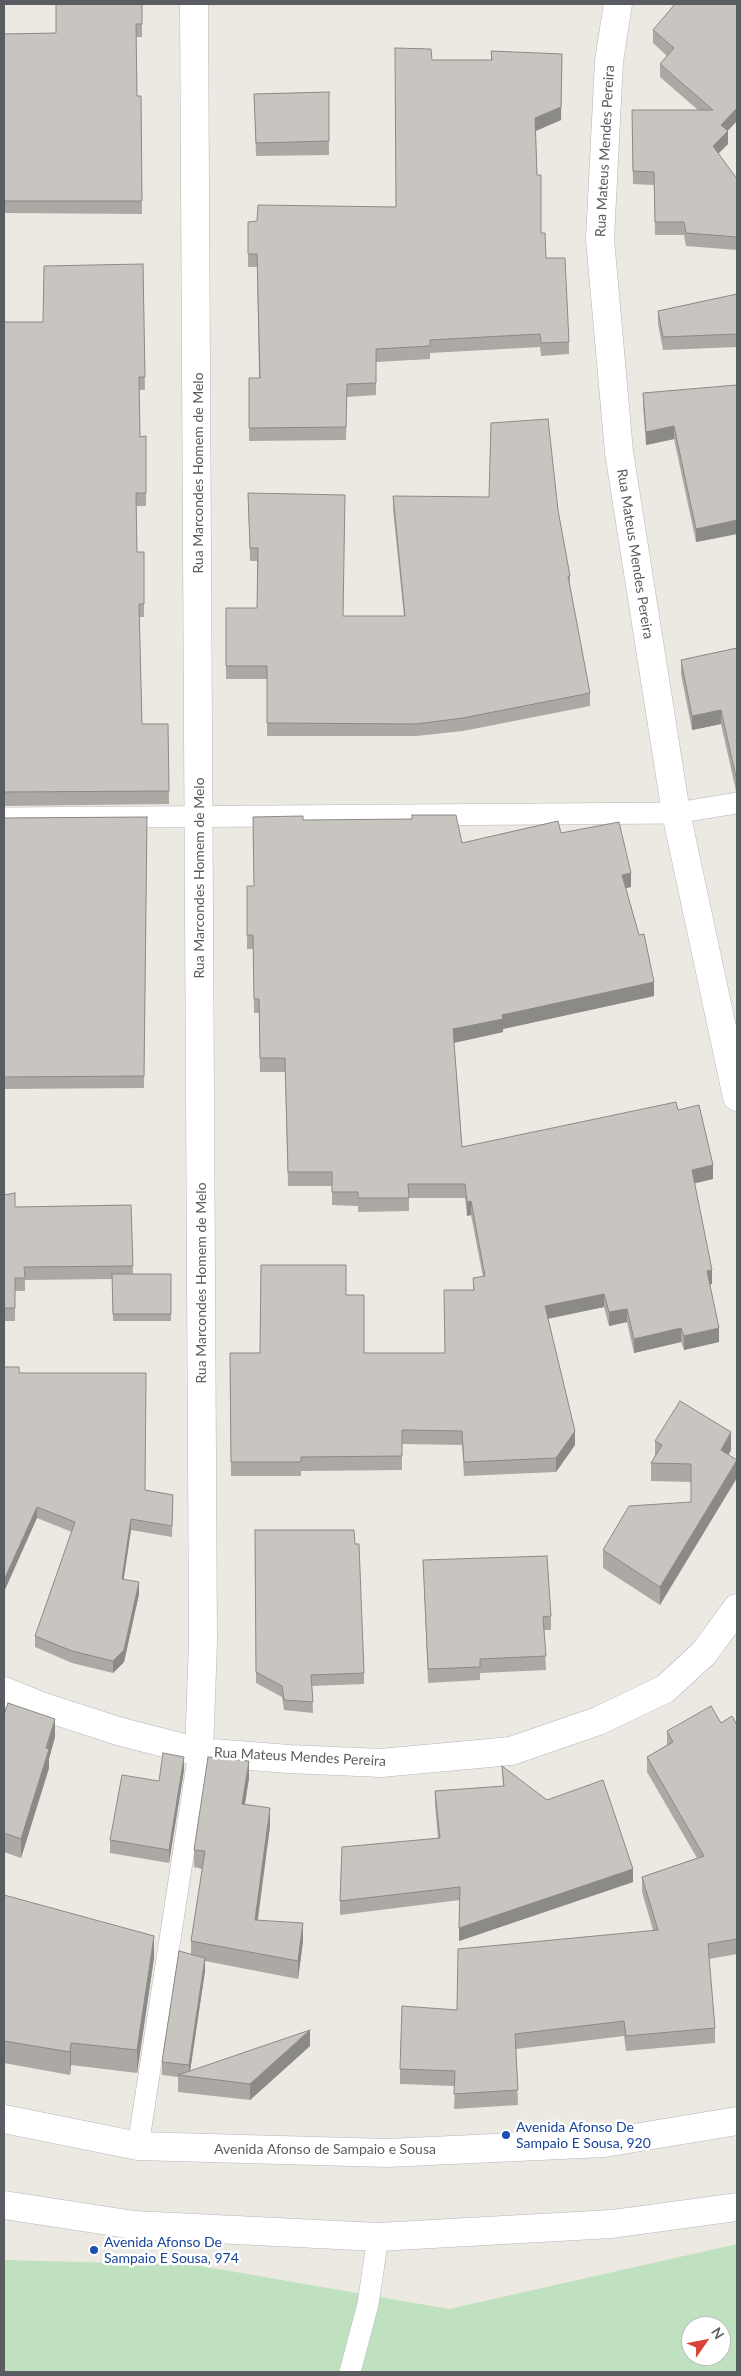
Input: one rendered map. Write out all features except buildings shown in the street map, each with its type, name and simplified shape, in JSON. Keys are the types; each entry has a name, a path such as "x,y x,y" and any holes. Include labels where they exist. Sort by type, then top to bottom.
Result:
{"street":[{"name":"Rua Marcondes Homem de Melo","path":"194,4 203,1642 199,1752"},
{"name":"Rua Mateus Mendes Pereira","path":"618,4 609,61 600,239 619,452 676,813 737,1097"},
{"name":"Rua Mateus Mendes Pereira","path":"4,1690 38,1705 118,1732 199,1752 289,1759 381,1763 511,1751 598,1722 664,1689 704,1653 737,1608"},
{"name":"Avenida Afonso de Sampaio e Sousa","path":"4,2119 138,2146 387,2153 604,2143 737,2121"},
{"path":"4,2205 134,2225 378,2237 612,2224 737,2207"}],"lane":[{"path":"4,818 676,813 737,802"},
{"path":"138,2146 199,1752"},
{"path":"350,2372 368,2304 378,2237"}],"green space":[{"path":"737,2244 737,2372 4,2372 4,2260 195,2265 449,2309"}],"place":[{"name":"Avenida Afonso De Sampaio E Sousa, 920","path":"506,2135"},
{"name":"Avenida Afonso De Sampaio E Sousa, 974","path":"94,2250"}]}
